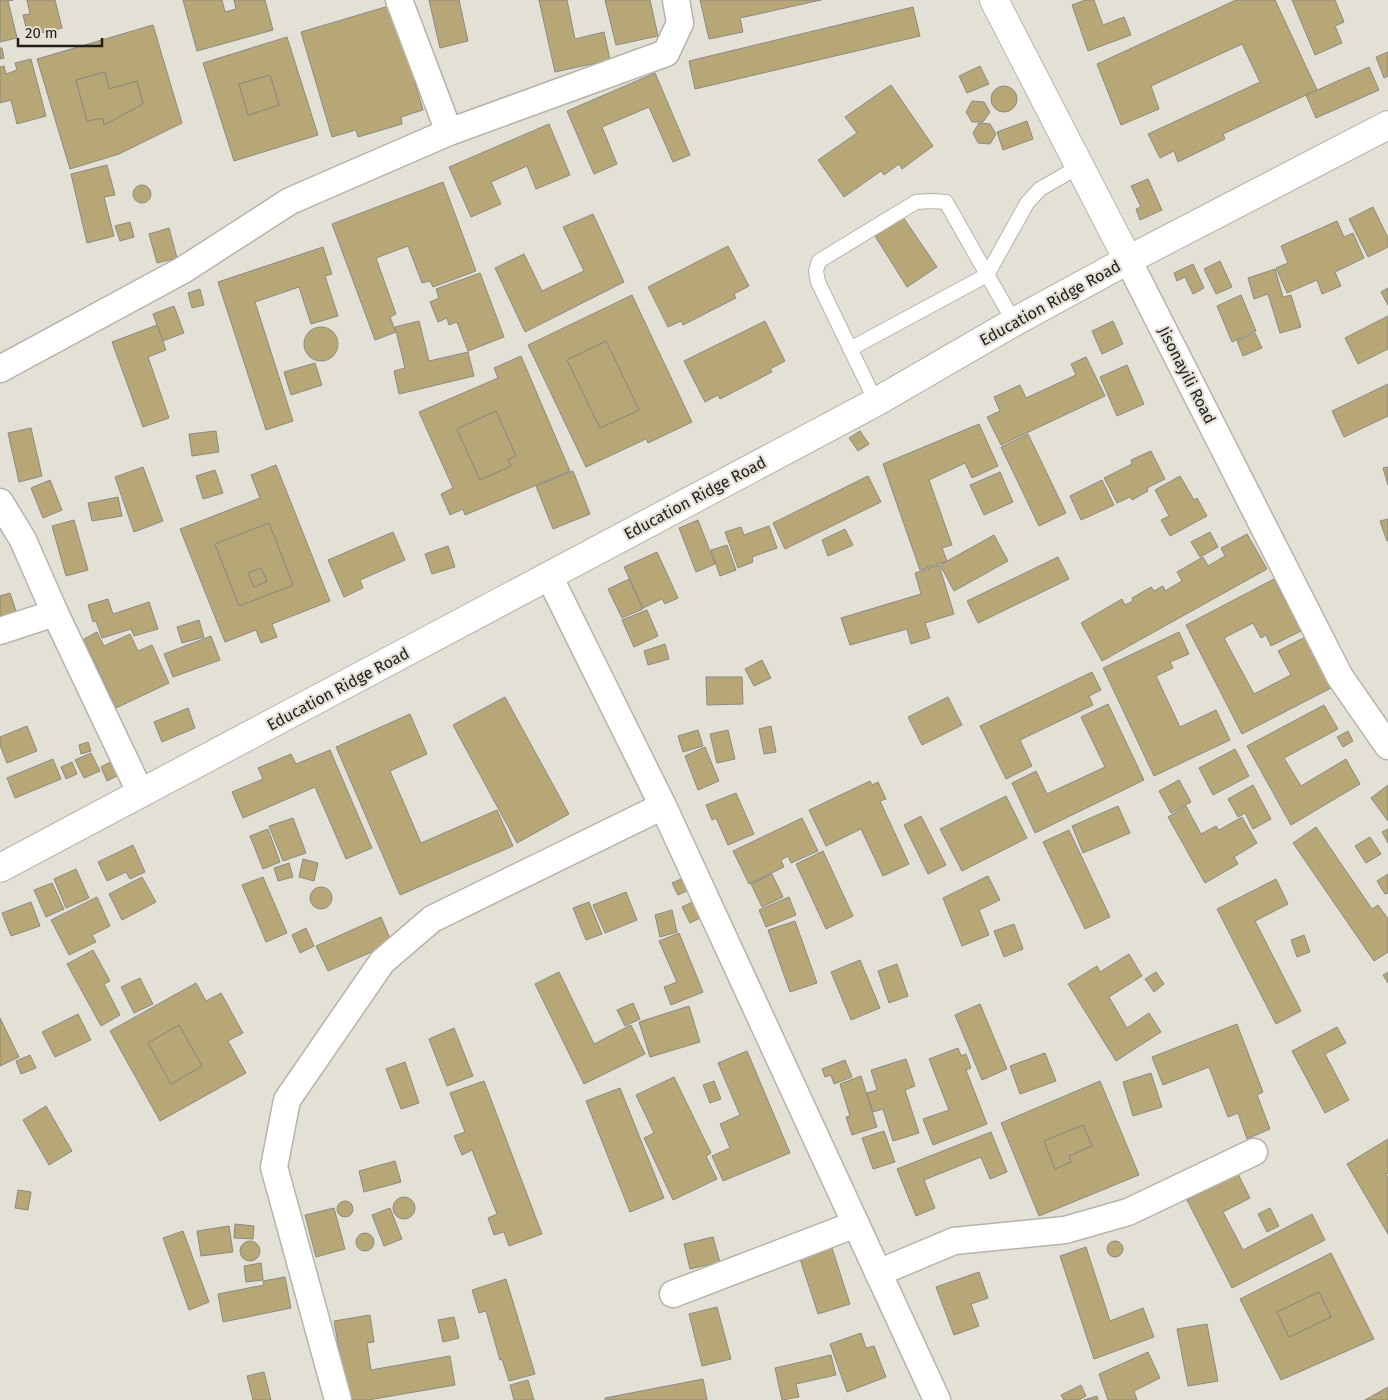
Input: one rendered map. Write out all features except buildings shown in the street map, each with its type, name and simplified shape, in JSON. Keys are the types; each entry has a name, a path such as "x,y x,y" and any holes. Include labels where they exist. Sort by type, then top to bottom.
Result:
{"main road":[{"name":"Jisonayili Road","path":"994,0 1128,260"},
{"name":"Education Ridge Road","path":"0,868 876,402 1014,322 1128,260 1388,125"}],"street":[{"path":"399,0 449,132"},
{"path":"0,369 183,270 290,201 449,132 666,53 680,24 676,0"},
{"name":"Jisonayili Road","path":"1128,260 1340,677 1388,746"},
{"path":"0,502 23,540 55,613 141,794"},
{"path":"549,576 663,806 937,1400"},
{"path":"0,631 55,613"},
{"path":"338,1400 274,1168 287,1100 382,962 432,919 663,806"},
{"path":"878,1273 954,1241 1065,1230 1128,1212 1254,1152"},
{"path":"673,1294 856,1224"}],"lane":[{"path":"850,349 987,275 1027,203 1040,189 1080,166"},
{"path":"876,402 818,282 816,271 819,261 916,202 946,202 1014,322"}]}
